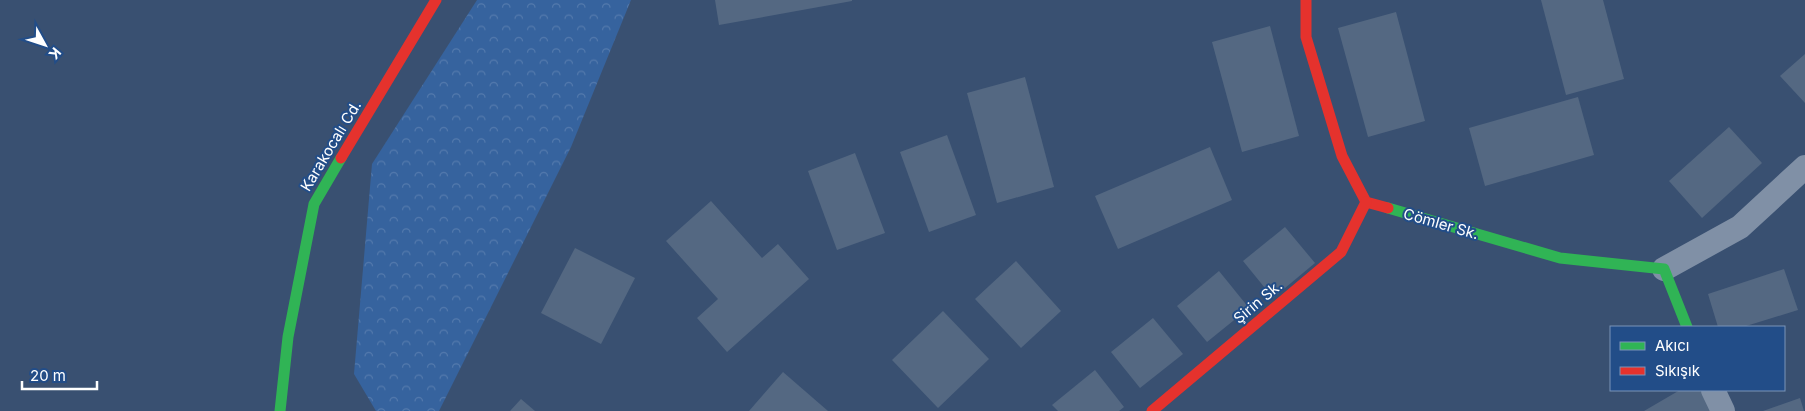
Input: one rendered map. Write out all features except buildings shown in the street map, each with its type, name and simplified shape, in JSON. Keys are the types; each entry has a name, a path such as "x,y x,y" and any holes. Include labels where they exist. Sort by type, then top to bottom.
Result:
{"street":[{"name":"Karakocalı Cd.","path":"280,411 288,336 314,204 436,0"},
{"path":"1306,0 1306,37 1342,156 1366,202"},
{"path":"1687,326 1664,269 1740,228 1805,167"},
{"name":"Cömler Sk.","path":"1366,202 1560,258 1664,269"},
{"name":"Şirin Sk.","path":"1152,411 1341,252 1366,202"},
{"path":"1713,391 1723,411"}],"green space":[{"path":"477,0 631,0 571,147 439,411 376,411 354,374 372,164"}],"traffic: fast":[{"path":"280,411 288,337 314,204 341,158"},
{"path":"1388,208 1560,258 1664,269 1687,326"}],"traffic: jam":[{"path":"341,158 436,0"},
{"path":"1306,0 1306,37 1342,156 1366,202 1388,208"},
{"path":"1152,411 1341,252 1366,202"}]}
